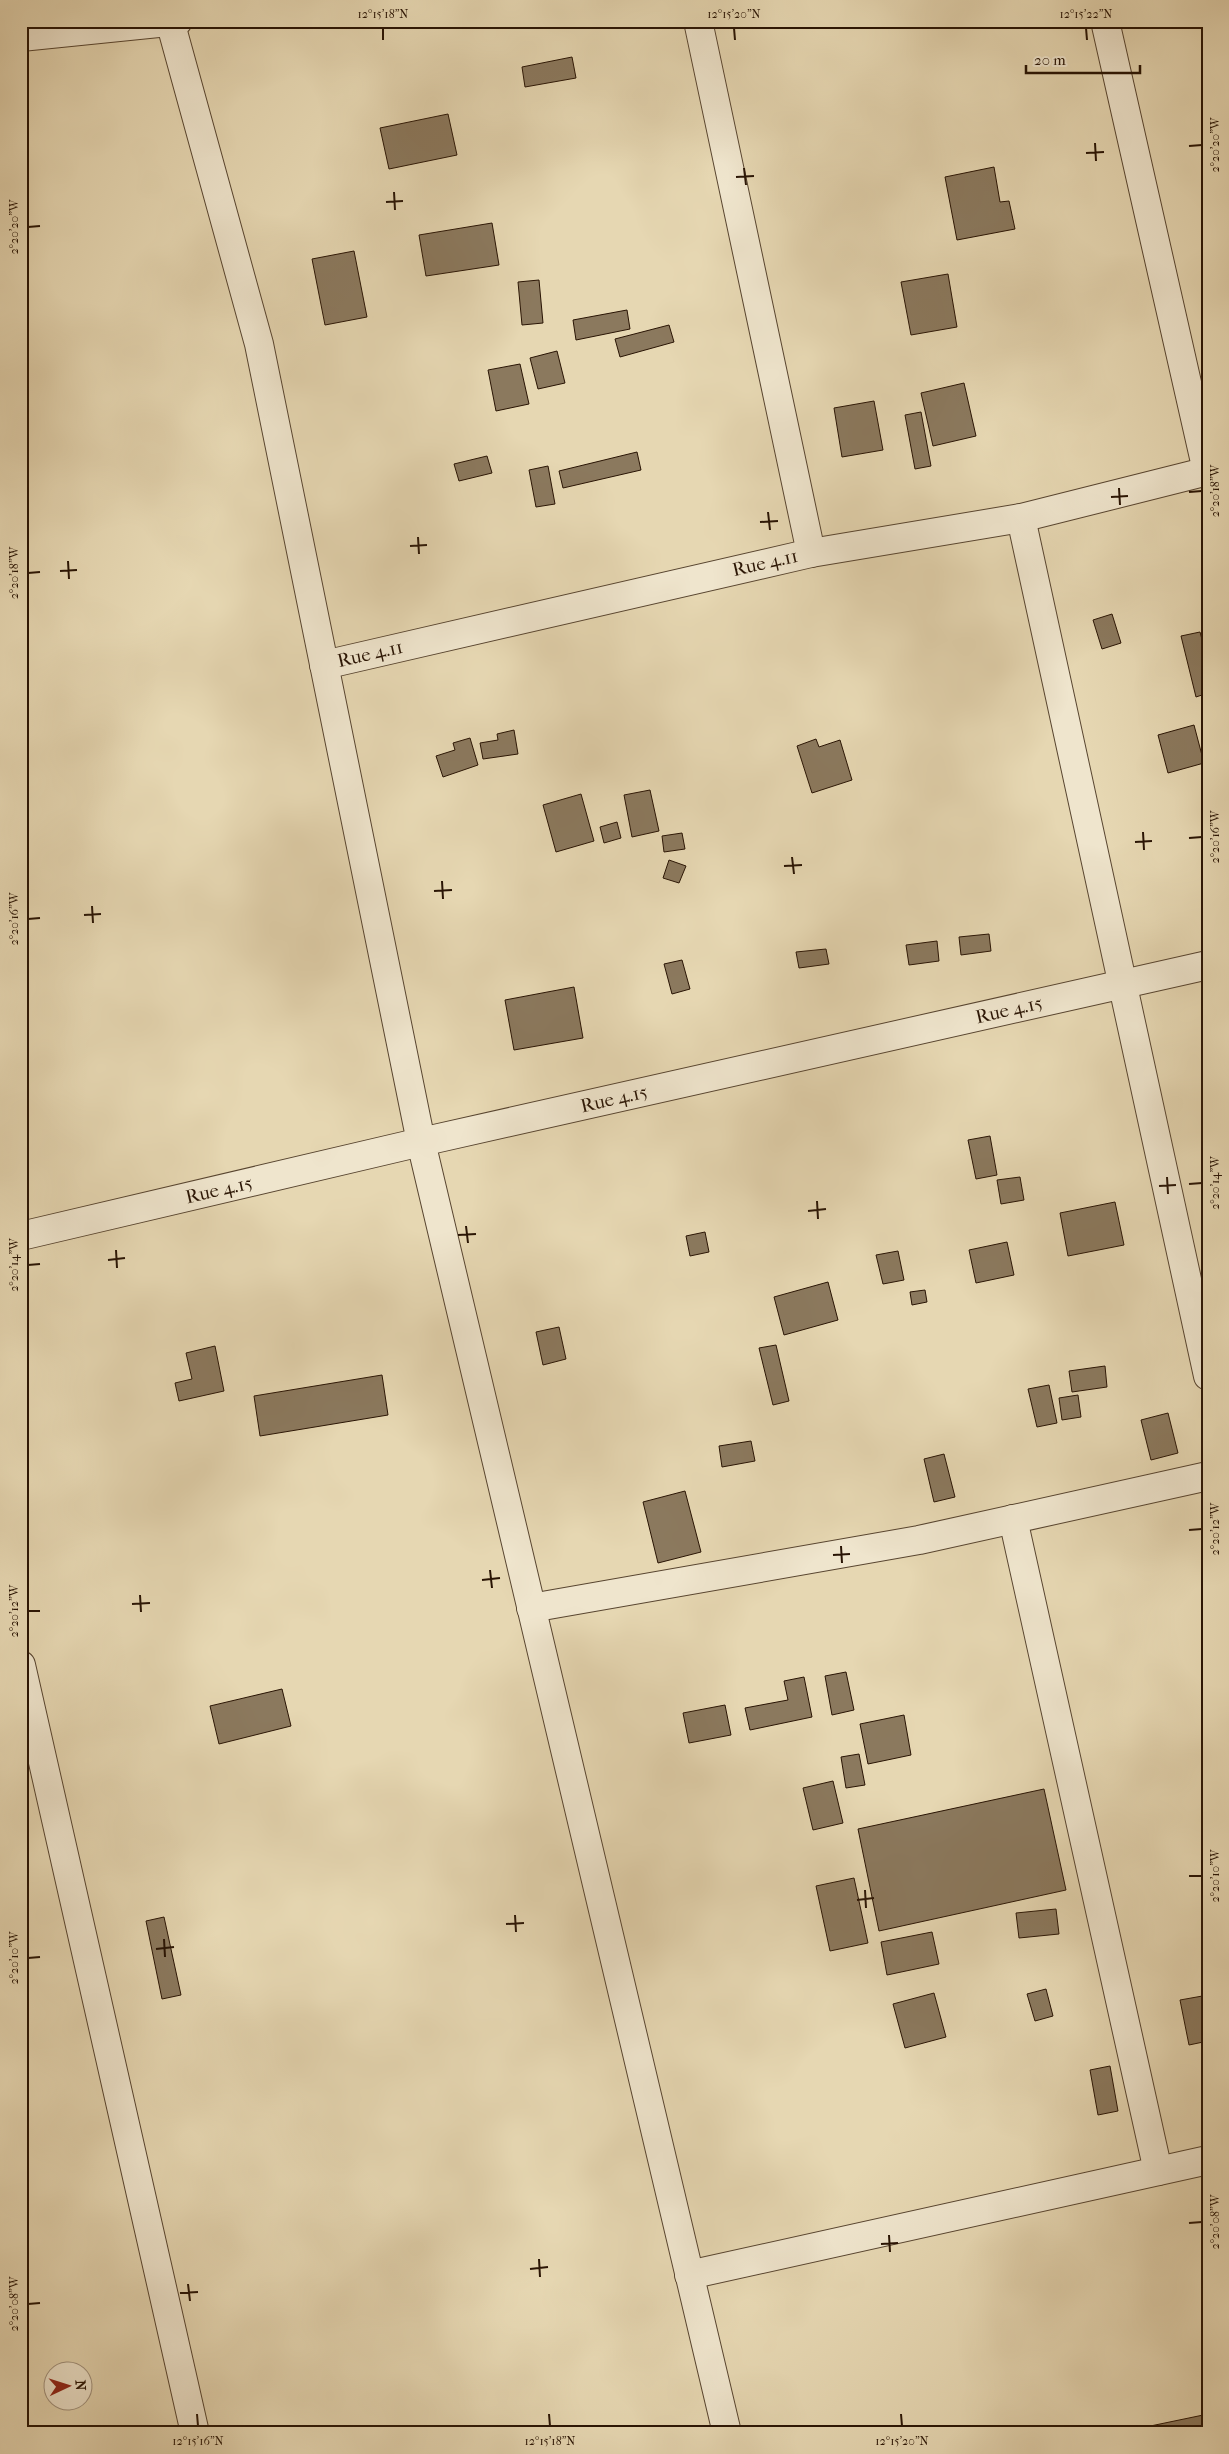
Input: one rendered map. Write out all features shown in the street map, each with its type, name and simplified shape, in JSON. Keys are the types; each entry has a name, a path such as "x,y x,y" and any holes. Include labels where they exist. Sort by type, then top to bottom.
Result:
{"street":[{"path":"698,21 811,553"},
{"path":"1105,21 1208,471"},
{"path":"21,36 172,22 259,344 421,1142 727,2433"},
{"name":"Rue 4.11","path":"324,665 811,553 1021,518 1208,471"},
{"path":"1021,518 1208,1376"},
{"name":"Rue 4.15","path":"21,1236 421,1142 1208,965"},
{"path":"531,1608 919,1540 1208,1476"},
{"path":"1013,1519 1158,2171"},
{"path":"21,1665 194,2433"},
{"path":"689,2275 1208,2160"}],"building":[{"path":"572,57 576,78 525,87 522,67"},
{"path":"448,114 457,155 389,169 380,128"},
{"path":"994,167 1000,202 1009,201 1015,229 957,240 945,177"},
{"path":"492,223 499,265 426,276 419,235"},
{"path":"354,251 367,317 325,325 312,259"},
{"path":"948,274 957,327 911,335 901,282"},
{"path":"539,280 543,323 522,325 518,282"},
{"path":"627,310 630,329 576,340 573,320"},
{"path":"669,325 674,342 620,357 615,339"},
{"path":"557,351 565,383 538,389 530,358"},
{"path":"520,364 529,404 496,411 488,370"},
{"path":"964,383 976,436 933,446 921,393"},
{"path":"874,401 883,450 842,457 834,408"},
{"path":"921,412 931,466 915,469 905,415"},
{"path":"637,452 641,470 563,488 559,471"},
{"path":"487,456 492,473 459,481 454,464"},
{"path":"548,466 555,504 536,507 529,470"},
{"path":"1112,614 1121,643 1102,649 1093,620"},
{"path":"1200,632 1208,662 1208,693 1196,697 1181,636"},
{"path":"1194,725 1204,763 1168,773 1158,735"},
{"path":"514,730 518,754 483,759 480,743 498,740 497,734"},
{"path":"470,738 478,765 443,777 436,756 455,750 453,743"},
{"path":"816,739 819,747 840,740 852,780 812,793 797,746"},
{"path":"650,790 659,831 632,837 624,795"},
{"path":"581,794 594,841 556,852 543,805"},
{"path":"617,822 621,838 604,843 600,827"},
{"path":"682,833 685,849 664,852 662,836"},
{"path":"669,860 686,866 679,883 663,878"},
{"path":"989,934 991,951 961,955 959,937"},
{"path":"937,941 939,961 909,965 906,945"},
{"path":"826,949 829,964 799,968 796,952"},
{"path":"682,960 690,989 672,994 664,964"},
{"path":"574,987 583,1038 514,1050 505,1000"},
{"path":"990,1136 997,1175 976,1179 968,1140"},
{"path":"1020,1177 1024,1200 1001,1204 997,1180"},
{"path":"1115,1202 1124,1245 1068,1256 1060,1213"},
{"path":"705,1232 709,1252 690,1256 686,1236"},
{"path":"1007,1242 1014,1275 976,1283 969,1250"},
{"path":"898,1251 904,1280 883,1284 876,1255"},
{"path":"828,1282 838,1320 784,1335 774,1297"},
{"path":"925,1290 927,1302 912,1305 910,1292"},
{"path":"559,1327 566,1359 543,1365 536,1332"},
{"path":"776,1345 789,1401 773,1405 759,1348"},
{"path":"215,1346 224,1391 179,1401 175,1383 192,1379 186,1353"},
{"path":"1105,1366 1107,1387 1072,1392 1069,1371"},
{"path":"382,1375 388,1415 260,1436 254,1396"},
{"path":"1049,1385 1057,1423 1037,1427 1028,1389"},
{"path":"1078,1395 1081,1417 1062,1420 1059,1398"},
{"path":"1168,1413 1178,1453 1151,1460 1141,1420"},
{"path":"751,1441 755,1461 722,1467 719,1446"},
{"path":"944,1454 955,1497 934,1502 924,1459"},
{"path":"685,1491 701,1552 658,1563 643,1502"},
{"path":"846,1672 854,1710 832,1715 825,1676"},
{"path":"804,1677 812,1717 750,1730 745,1708 788,1700 784,1681"},
{"path":"282,1689 291,1726 219,1744 210,1706"},
{"path":"725,1705 731,1735 689,1743 683,1713"},
{"path":"904,1715 911,1755 868,1764 860,1724"},
{"path":"859,1754 865,1785 846,1788 841,1757"},
{"path":"833,1781 843,1823 813,1830 803,1788"},
{"path":"1044,1789 1066,1890 879,1931 858,1829"},
{"path":"854,1878 868,1943 830,1951 816,1886"},
{"path":"1056,1909 1059,1934 1019,1938 1016,1913"},
{"path":"164,1917 181,1995 162,1999 146,1921"},
{"path":"932,1932 939,1964 887,1975 881,1942"},
{"path":"1046,1989 1053,2016 1035,2021 1027,1994"},
{"path":"934,1993 946,2037 905,2048 893,2004"},
{"path":"1208,1995 1208,2041 1189,2045 1180,2000"},
{"path":"1110,2066 1118,2111 1098,2115 1090,2070"},
{"path":"1208,2414 1208,2433 1137,2433 1136,2429"},
{"path":"1127,2428 1128,2433 1108,2433"}]}
